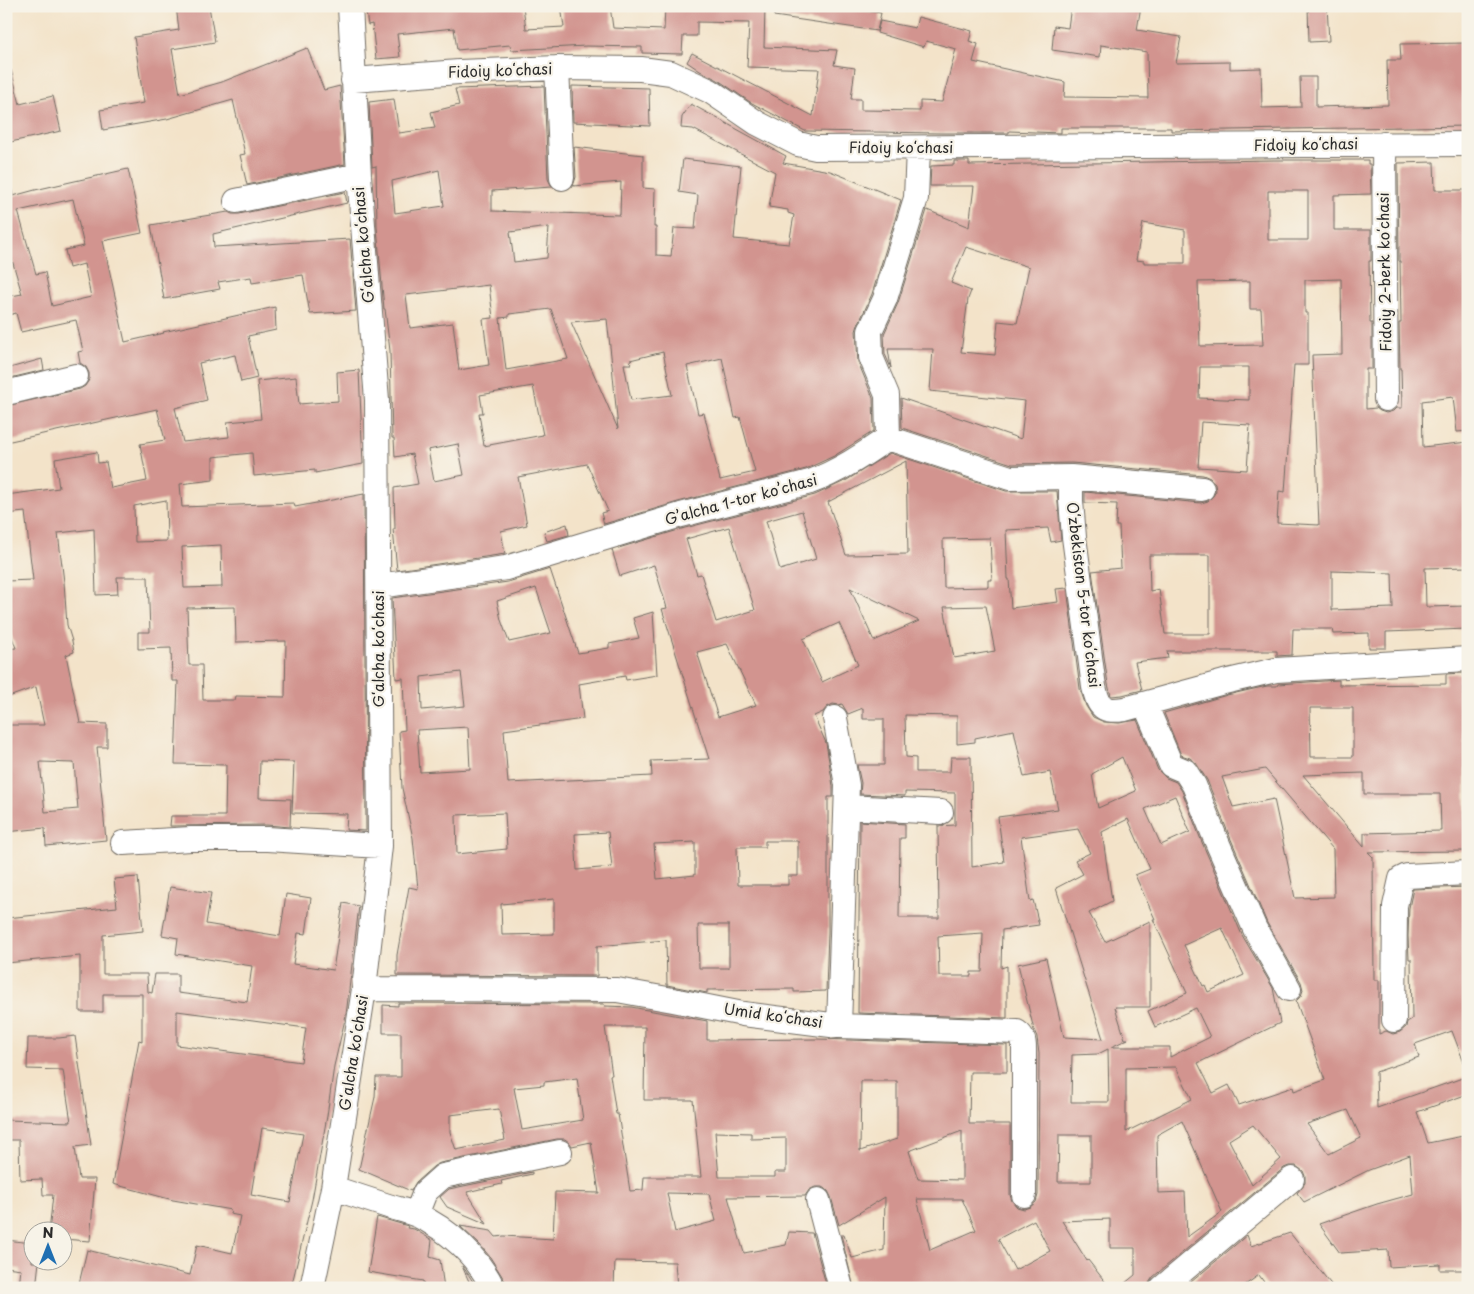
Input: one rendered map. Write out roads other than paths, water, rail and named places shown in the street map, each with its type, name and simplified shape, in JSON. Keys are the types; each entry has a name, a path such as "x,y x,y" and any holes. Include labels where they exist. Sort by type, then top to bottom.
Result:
{"street":[{"name":"Gʻalcha koʻchasi","path":"312,1288 333,1188 364,989 380,846 376,400 359,175 350,6"},
{"name":"Fidoiy koʻchasi","path":"353,80 459,72 557,68 640,69 671,73 710,91 757,123 798,144 816,148 1468,144"},
{"path":"557,68 562,178"},
{"name":"Fidoiy 2-berk koʻchasi","path":"1384,144 1386,399"},
{"path":"918,148 916,198 885,299 870,331 870,356 887,395 888,438 1010,478 1071,477 1202,489"},
{"path":"236,201 359,175"},
{"path":"6,393 76,376"},
{"name":"Gʼalcha 1-tor koʼchasi","path":"379,586 506,568 681,515 810,482 826,477 888,438"},
{"name":"Oʻzbekiston 5-tor koʻchasi","path":"1071,477 1070,501 1094,687 1097,700 1102,708 1110,711 1124,709 1276,670 1468,659"},
{"path":"1145,704 1170,765 1185,771 1194,785 1256,929 1289,990"},
{"path":"835,718 847,785 838,1026"},
{"path":"847,807 941,812"},
{"path":"123,843 191,839 267,839 380,846"},
{"path":"1394,1020 1395,906 1401,879 1407,876 1468,873"},
{"name":"Umid koʻchasi","path":"364,989 617,990 743,1014 838,1026 1017,1032 1024,1040 1024,1195"},
{"path":"416,1215 425,1192 443,1176 560,1152"},
{"path":"1162,1288 1292,1178"},
{"path":"333,1188 416,1215 436,1226 458,1242 475,1260 489,1279 493,1288"},
{"path":"818,1200 841,1288"}]}
